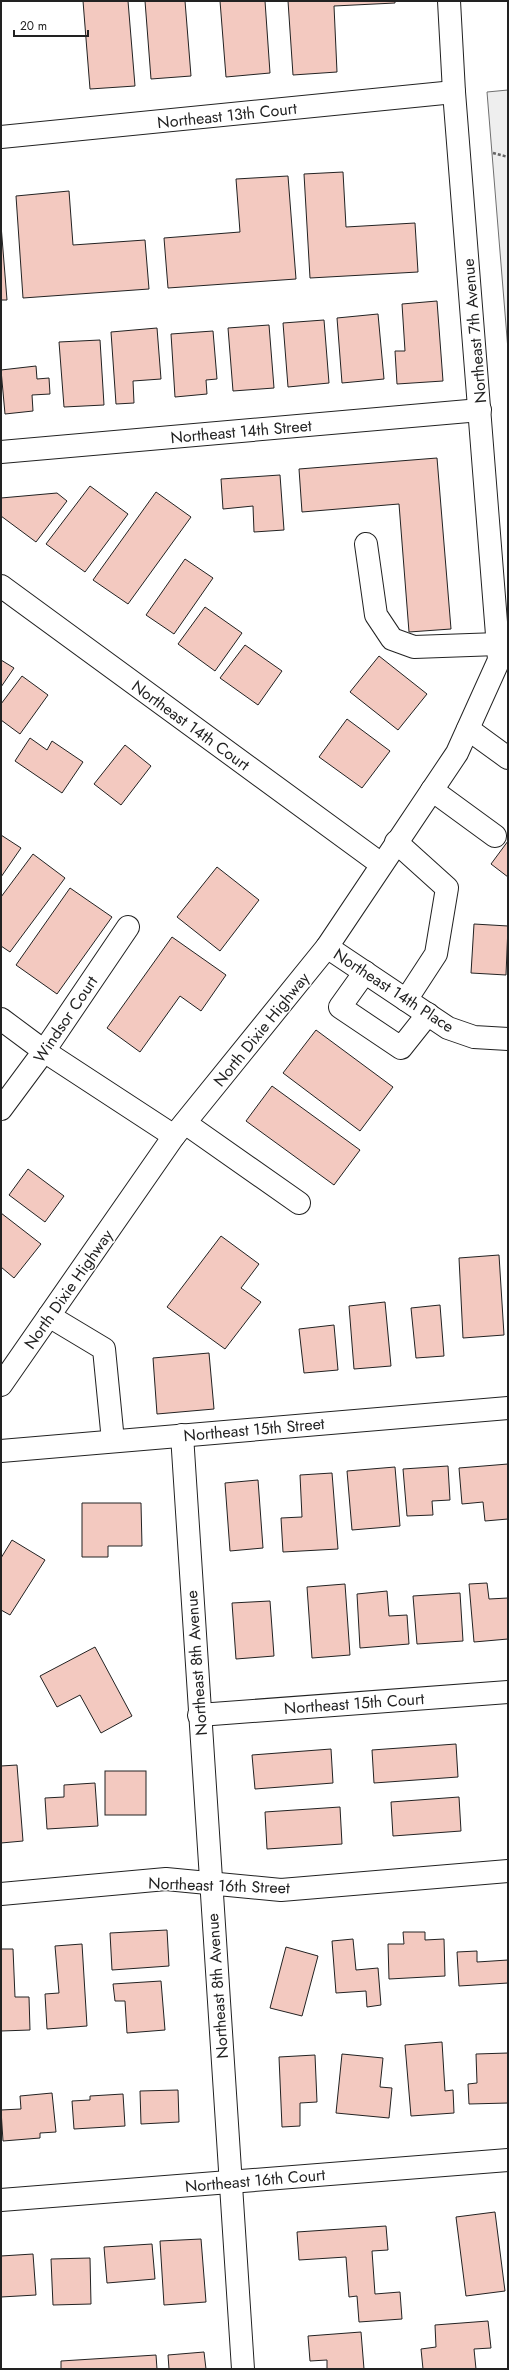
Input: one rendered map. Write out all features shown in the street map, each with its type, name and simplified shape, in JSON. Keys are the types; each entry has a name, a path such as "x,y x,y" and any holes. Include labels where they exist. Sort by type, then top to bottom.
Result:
{"street":[{"name":"Northeast 7th Avenue","path":"449,1 454,92 502,655"},
{"name":"Northeast 13th Court","path":"1,137 454,92"},
{"name":"Northeast 14th Street","path":"1,452 480,410"},
{"path":"366,544 376,615 392,639 414,647 502,655"},
{"name":"Northeast 14th Court","path":"1,586 381,864"},
{"name":"North Dixie Highway","path":"1,1385 179,1129 328,947 381,864 457,753 502,655"},
{"path":"468,729 508,758"},
{"path":"432,790 495,836"},
{"path":"396,842 447,888 436,954 406,1000"},
{"name":"Windsor Court","path":"1,1109 44,1051 128,927"},
{"name":"Northeast 14th Place","path":"328,947 448,1028 474,1037 508,1039"},
{"path":"366,972 340,1007 401,1048 428,1014"},
{"path":"1,1020 44,1051 179,1129 299,1203"},
{"path":"49,1316 104,1349 113,1441"},
{"name":"Northeast 15th Street","path":"1,1451 508,1408"},
{"name":"Northeast 8th Avenue","path":"182,1435 199,1715 243,2369"},
{"name":"Northeast 15th Court","path":"199,1715 508,1692"},
{"name":"Northeast 16th Street","path":"1,1894 166,1879 281,1890 508,1871"},
{"name":"Northeast 16th Court","path":"1,2200 508,2160"}],"path":[{"path":"493,153 508,157"}],"shaded area":[{"path":"508,90 508,350 487,92"}],"building":[{"path":"83,1 128,1 135,86 90,89"},
{"path":"145,1 185,1 191,76 151,79"},
{"path":"220,1 265,1 270,73 226,77"},
{"path":"288,1 395,1 395,3 334,6 337,72 293,75"},
{"path":"343,172 346,227 415,223 418,272 310,278 304,174"},
{"path":"288,176 296,279 168,288 164,238 240,232 236,179"},
{"path":"69,191 73,245 145,240 149,289 23,298 16,196"},
{"path":"1,225 7,300 1,300"},
{"path":"437,301 443,381 397,384 395,351 405,351 402,304"},
{"path":"378,314 384,379 342,383 337,318"},
{"path":"324,320 329,383 288,387 283,323"},
{"path":"269,325 274,388 233,391 228,328"},
{"path":"157,328 161,379 133,381 134,403 116,404 111,332"},
{"path":"213,331 217,379 206,380 207,394 175,397 171,334"},
{"path":"100,340 104,405 64,407 59,342"},
{"path":"36,366 37,379 49,378 50,394 32,395 33,411 5,414 1,370"},
{"path":"437,458 451,629 409,632 399,504 302,512 299,469"},
{"path":"280,475 284,530 254,532 253,506 223,509 221,479"},
{"path":"90,486 128,514 85,572 46,544"},
{"path":"156,492 191,517 128,604 93,580"},
{"path":"57,493 67,501 36,542 1,516 1,498"},
{"path":"185,559 213,578 174,634 146,615"},
{"path":"205,607 242,633 215,671 178,644"},
{"path":"245,645 282,671 258,705 220,678"},
{"path":"379,656 427,694 398,730 350,692"},
{"path":"1,660 14,668 1,687"},
{"path":"22,676 48,695 20,734 1,720 1,704"},
{"path":"347,719 390,751 362,788 319,757"},
{"path":"30,738 47,750 52,741 83,762 62,793 15,761"},
{"path":"125,745 151,766 121,805 94,784"},
{"path":"1,835 21,848 1,877"},
{"path":"508,841 508,877 491,864"},
{"path":"33,854 65,878 10,952 1,946 1,897"},
{"path":"217,867 259,900 220,951 177,917"},
{"path":"70,888 112,917 57,994 16,965"},
{"path":"474,924 508,926 506,975 471,973"},
{"path":"172,937 226,975 201,1011 180,996 140,1052 107,1028"},
{"path":"316,1030 393,1087 360,1131 283,1073"},
{"path":"272,1086 360,1150 334,1185 246,1121"},
{"path":"28,1169 64,1196 45,1222 9,1195"},
{"path":"1,1213 41,1244 14,1278 1,1267"},
{"path":"221,1236 259,1264 241,1288 261,1302 225,1349 167,1307"},
{"path":"499,1255 504,1335 463,1338 459,1258"},
{"path":"385,1302 391,1366 354,1369 349,1306"},
{"path":"440,1305 444,1356 416,1358 411,1308"},
{"path":"334,1325 338,1370 304,1373 299,1329"},
{"path":"209,1353 214,1409 157,1414 153,1358"},
{"path":"508,1464 508,1519 485,1521 483,1502 462,1504 459,1468"},
{"path":"448,1466 450,1500 432,1501 433,1515 407,1516 403,1469"},
{"path":"395,1467 400,1526 352,1530 347,1471"},
{"path":"332,1473 338,1549 283,1552 281,1518 302,1517 300,1475"},
{"path":"258,1480 263,1548 230,1551 225,1483"},
{"path":"82,1503 141,1503 142,1546 108,1546 108,1557 82,1557"},
{"path":"12,1540 45,1560 10,1615 1,1610 1,1558"},
{"path":"487,1583 489,1599 508,1598 508,1639 474,1642 469,1584"},
{"path":"345,1584 350,1655 312,1658 307,1587"},
{"path":"387,1591 389,1616 407,1615 409,1644 360,1648 357,1594"},
{"path":"460,1593 463,1641 417,1644 413,1596"},
{"path":"270,1601 274,1656 236,1659 232,1603"},
{"path":"95,1647 132,1716 101,1733 80,1695 57,1707 40,1676"},
{"path":"456,1744 458,1777 374,1783 372,1750"},
{"path":"331,1749 333,1783 255,1789 252,1755"},
{"path":"17,1765 23,1841 1,1843 1,1766"},
{"path":"105,1771 146,1771 146,1815 105,1815"},
{"path":"95,1783 98,1826 47,1829 45,1798 64,1797 64,1785"},
{"path":"459,1797 461,1831 393,1836 391,1802"},
{"path":"340,1807 342,1844 267,1849 265,1812"},
{"path":"167,1930 169,1966 112,1970 110,1933"},
{"path":"403,1932 425,1932 425,1940 444,1939 445,1976 389,1979 388,1944 404,1944"},
{"path":"353,1939 356,1970 378,1968 381,2005 367,2007 366,1991 336,1993 332,1941"},
{"path":"82,1944 87,2026 47,2029 45,1994 59,1993 55,1946"},
{"path":"286,1947 318,1956 302,2016 270,2008"},
{"path":"1,1949 13,1949 15,1997 29,1997 30,2030 1,2031"},
{"path":"477,1951 477,1962 508,1960 508,1983 459,1986 457,1952"},
{"path":"161,1981 165,2030 127,2033 125,2001 115,2001 113,1984"},
{"path":"442,2042 445,2091 453,2090 454,2113 411,2116 405,2045"},
{"path":"508,2053 508,2103 469,2104 468,2084 477,2083 476,2054"},
{"path":"342,2054 383,2058 380,2087 392,2088 389,2118 336,2113"},
{"path":"315,2055 317,2102 300,2103 300,2126 282,2127 279,2057"},
{"path":"178,2090 179,2122 141,2124 140,2091"},
{"path":"52,2093 56,2132 40,2133 40,2138 3,2141 1,2110 21,2109 20,2096"},
{"path":"123,2094 125,2126 74,2129 72,2101 90,2100 90,2096"},
{"path":"495,2212 505,2291 466,2296 456,2217"},
{"path":"386,2226 388,2250 372,2251 375,2294 400,2292 402,2319 359,2322 357,2296 349,2297 346,2257 299,2260 297,2232"},
{"path":"201,2239 206,2302 164,2305 160,2241"},
{"path":"152,2244 155,2279 107,2283 104,2247"},
{"path":"33,2254 36,2295 1,2297 1,2256"},
{"path":"90,2258 91,2304 53,2305 51,2259"},
{"path":"488,2321 491,2348 474,2349 476,2369 423,2369 421,2349 436,2347 435,2325"},
{"path":"361,2332 364,2369 327,2369 327,2360 310,2361 308,2336"},
{"path":"204,2352 206,2369 169,2369 168,2355"},
{"path":"156,2355 157,2369 61,2369 61,2361"}]}
